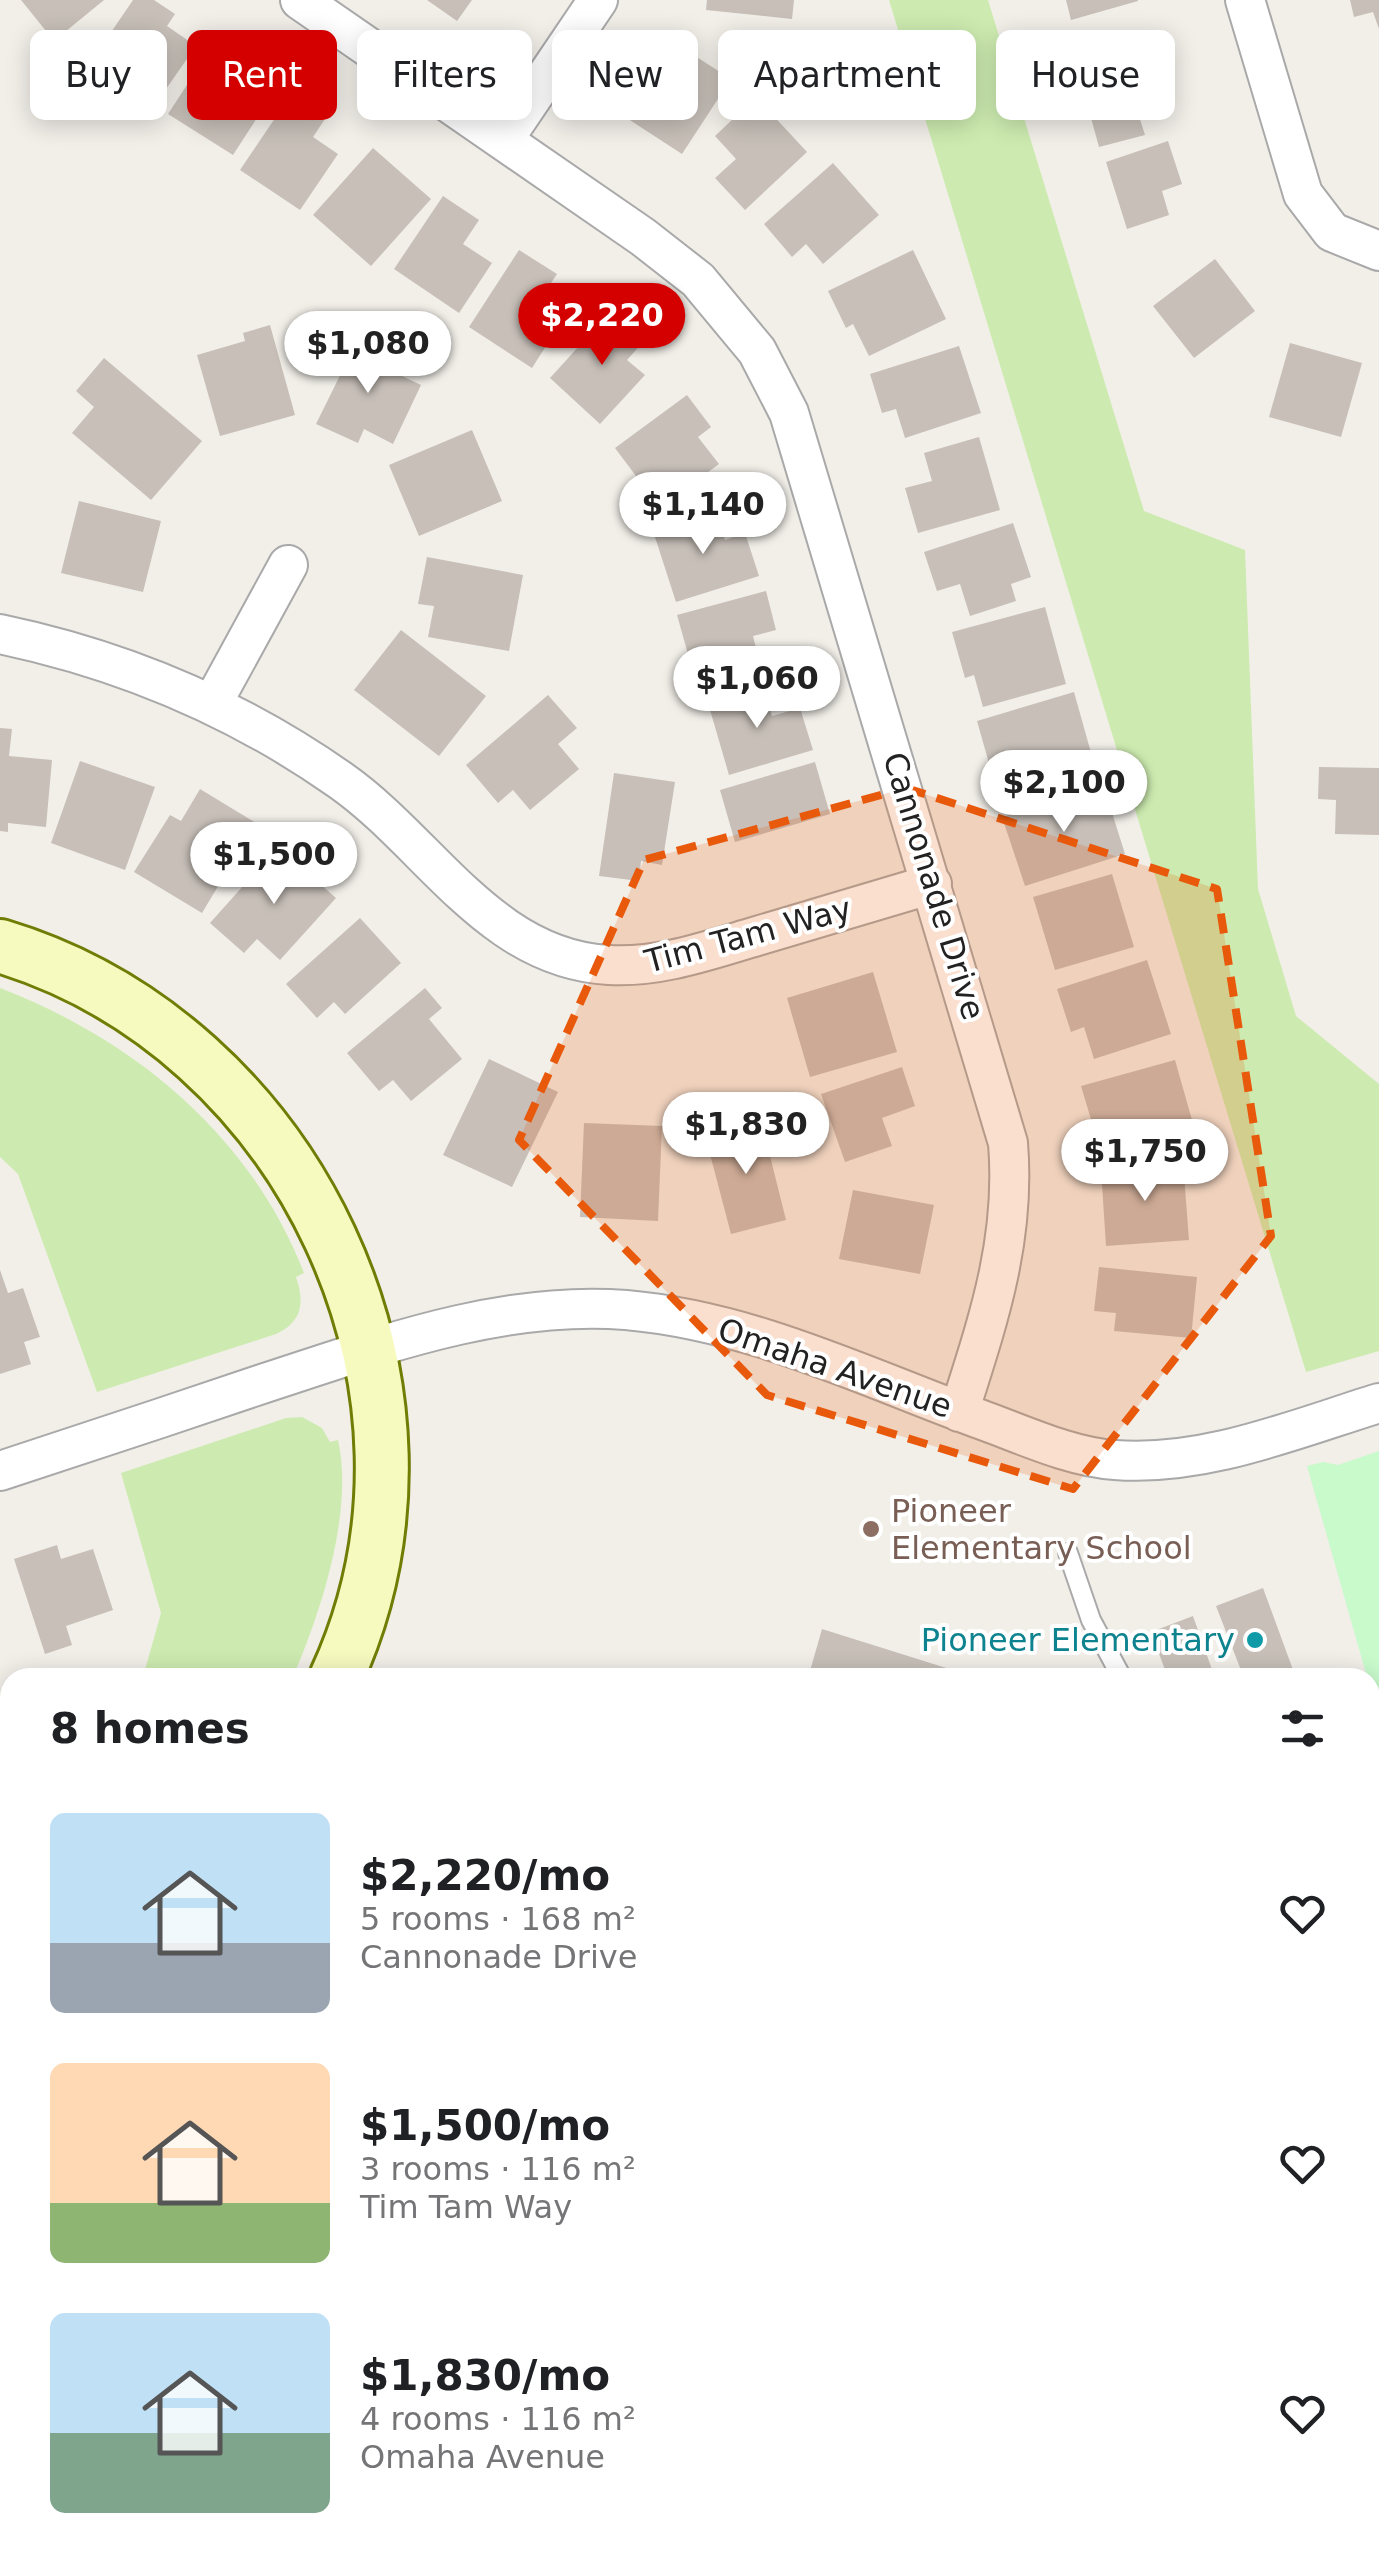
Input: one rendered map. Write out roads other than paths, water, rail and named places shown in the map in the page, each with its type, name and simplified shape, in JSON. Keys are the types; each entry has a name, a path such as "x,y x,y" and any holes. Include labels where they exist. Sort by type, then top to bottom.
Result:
{"street":[{"name":"Cannonade Drive","path":"300,0 504,139 683,268 757,351 806,460 996,1092 1012,1185 1008,1243 960,1412"},
{"path":"504,139 598,0"},
{"path":"1245,0 1302,194 1332,232 1379,251"},
{"path":"212,704 288,566"},
{"name":"Tim Tam Way","path":"0,634 137,671 212,704 344,782 504,928 579,962 638,966 683,958 932,884"},
{"path":"0,946 75,976 138,1011 185,1045 263,1125 322,1215 347,1277 367,1350 378,1422 378,1513 363,1601 340,1668"},
{"name":"Omaha Avenue","path":"0,1471 367,1350 519,1315 623,1310 753,1334 1077,1452 1137,1461 1213,1452 1379,1403"}],"lane":[{"path":"1068,1553 1091,1620 1117,1668"}],"place":[{"name":"Pioneer Elementary School","path":"871,1529"},
{"name":"Pioneer Elementary","path":"1255,1640"}]}
